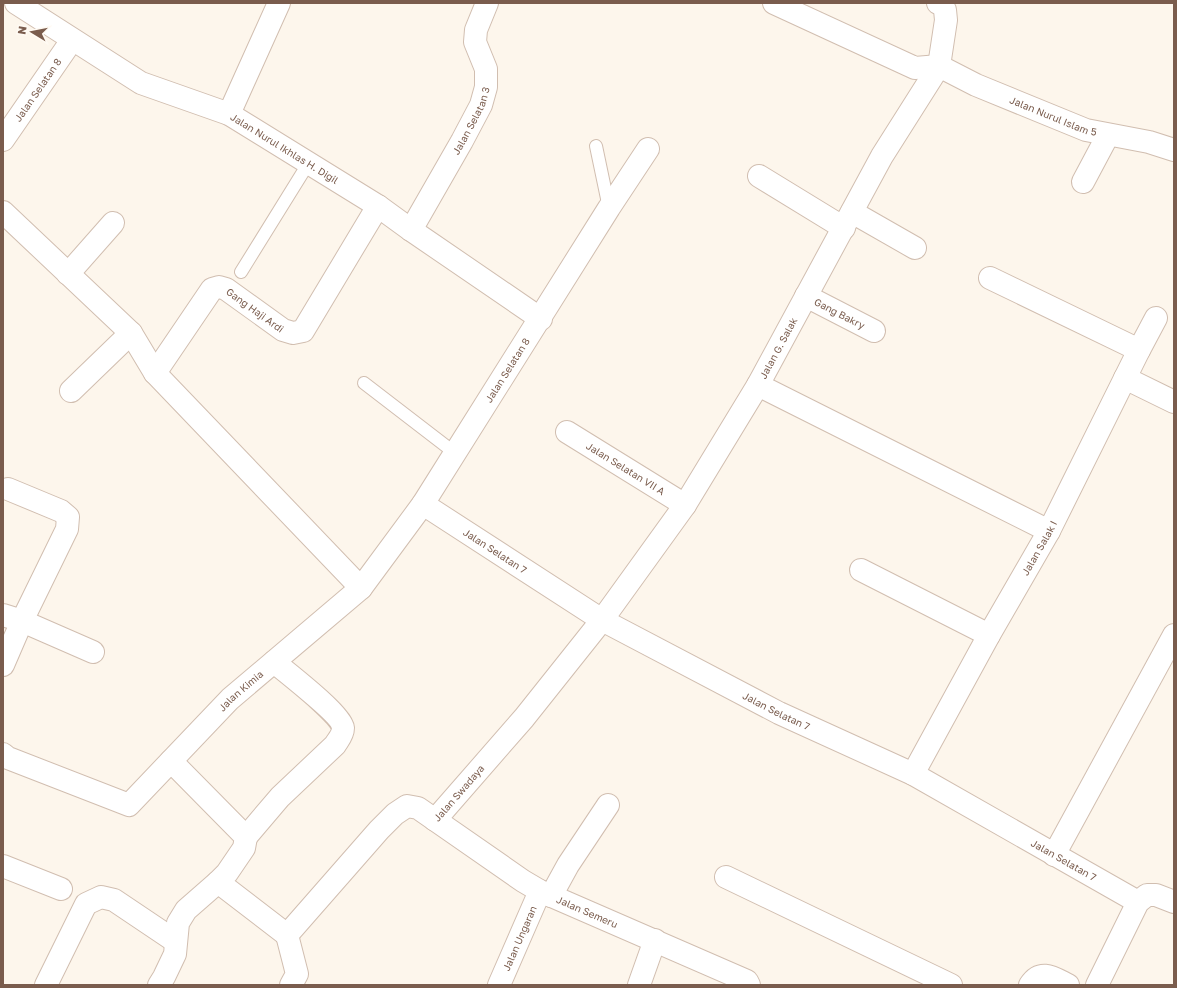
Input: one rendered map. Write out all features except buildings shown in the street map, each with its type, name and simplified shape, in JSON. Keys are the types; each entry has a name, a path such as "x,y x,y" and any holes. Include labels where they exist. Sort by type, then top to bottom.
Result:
{"street":[{"name":"Jalan Nurul Ikhlas H. Digil","path":"16,3 141,84 229,114 378,206 541,318"},
{"path":"229,114 279,3"},
{"name":"Jalan Selatan 3","path":"411,230 481,105 486,87 486,69 475,42 476,30 487,3"},
{"path":"774,3 915,68 939,66 946,20 945,10 942,5 938,3"},
{"name":"Jalan Selatan 8","path":"3,140 72,40"},
{"name":"Jalan Nurul Islam 5","path":"939,66 976,85 1086,130 1149,142 1174,150"},
{"name":"Jalan G. Salak","path":"602,620 685,505 758,385 882,156 939,66"},
{"path":"1083,182 1108,135"},
{"name":"Jalan Selatan 8","path":"361,588 423,504 541,318 608,208 648,149"},
{"path":"759,176 848,220 915,248"},
{"name":"Gang Haji Ardi","path":"155,373 212,289 218,286 226,289 283,330 293,333 303,331 378,206"},
{"path":"3,212 130,333 155,373 361,588"},
{"path":"68,274 113,223"},
{"path":"990,278 1139,350"},
{"name":"Gang Bakry","path":"806,296 874,331"},
{"name":"Jalan Salak I","path":"913,774 1048,531 1156,318"},
{"path":"71,391 130,333"},
{"path":"1125,378 1174,402"},
{"path":"758,385 1048,531"},
{"name":"Jalan Selatan VII A","path":"567,432 685,505"},
{"path":"3,665 12,618 67,529 68,517 61,511 8,489"},
{"name":"Jalan Selatan 7","path":"423,504 602,620 779,713 913,774 1138,902"},
{"path":"861,570 989,635"},
{"name":"Jalan Kimia","path":"3,754 8,758 129,805 230,699 361,588"},
{"path":"12,618 93,652"},
{"name":"Jalan Swadaya","path":"287,935 395,814 406,806 418,808 435,820 524,718 602,620"},
{"path":"1054,855 1174,635"},
{"path":"159,985 175,954 175,941 178,923 186,910 227,873 244,848 246,837 280,797 335,745 342,735 343,728 340,721 328,708 274,662"},
{"path":"171,761 246,837"},
{"name":"Jalan Ungaran","path":"499,985 546,893 568,865 608,804"},
{"name":"Jalan Semeru","path":"435,820 523,881 546,893 747,981 749,985"},
{"path":"3,866 61,889"},
{"path":"726,877 951,985"},
{"path":"218,882 287,935 297,974 291,985"},
{"path":"1097,985 1138,902 1147,895 1156,896 1174,902"},
{"path":"46,985 86,904 100,897 114,900 175,941"},
{"path":"639,985 655,940"},
{"path":"1030,985 1034,978 1041,975 1050,976 1068,985"}],"lane":[{"path":"596,146 608,208"},
{"path":"240,272 308,164"},
{"path":"364,383 455,454"}]}
